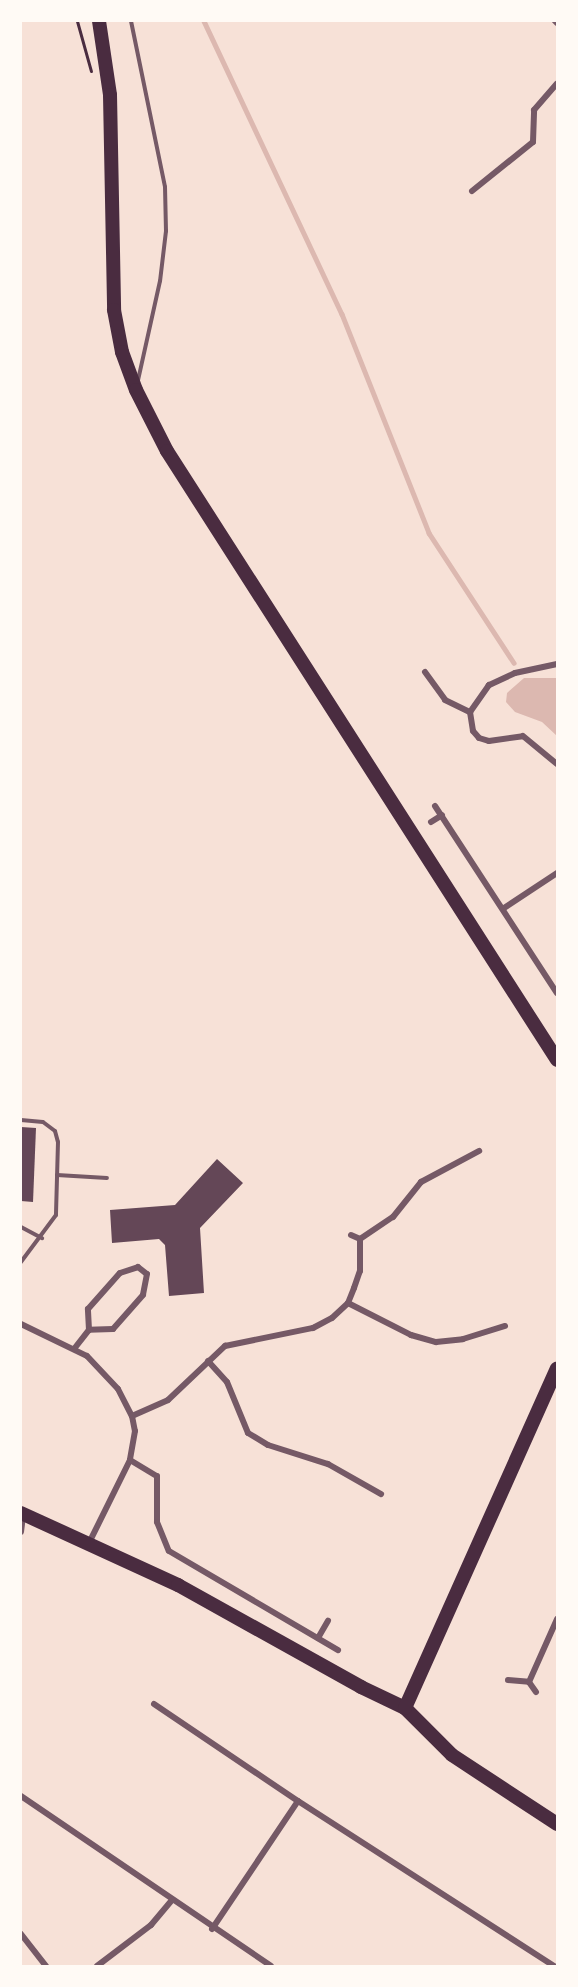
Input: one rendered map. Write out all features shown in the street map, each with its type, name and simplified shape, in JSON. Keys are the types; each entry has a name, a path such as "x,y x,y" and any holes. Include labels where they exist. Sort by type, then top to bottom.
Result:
{"highway":[{"path":"99,21 110,95 114,310 122,352 136,390 167,451 557,1060"},
{"path":"405,1708 557,1368"},
{"path":"22,1514 90,1541 178,1585 361,1687 405,1708 452,1755 557,1824"}],"street":[{"path":"472,191 533,142 534,110 557,84"},
{"path":"557,664 515,673 489,685 470,712 473,730 479,738 489,741 523,736 557,764"},
{"path":"425,672 445,700 470,712"},
{"path":"435,806 504,908 557,993"},
{"path":"431,822 442,815"},
{"path":"504,908 557,873"},
{"path":"360,1239 393,1217 421,1182 479,1151"},
{"path":"351,1235 360,1239"},
{"path":"132,1416 168,1400 208,1361 235,1342 283,1336 323,1324 348,1303 360,1271 360,1239"},
{"path":"75,1349 89,1330 88,1309 120,1273 138,1267 147,1274 143,1295 112,1329 89,1330"},
{"path":"348,1303 411,1335 436,1342 463,1339 505,1326"},
{"path":"21,1324 75,1349 97,1366 118,1389 132,1416 135,1431 130,1460 90,1541"},
{"path":"208,1361 231,1390 248,1433 268,1445 328,1464 381,1494"},
{"path":"130,1460 157,1476 157,1522 169,1551 338,1650"},
{"path":"21,1532 22,1514"},
{"path":"529,1682 557,1619"},
{"path":"318,1638 328,1621"},
{"path":"508,1680 529,1682 536,1692"},
{"path":"154,1704 297,1801 554,1966"},
{"path":"21,1796 212,1929 271,1966"},
{"path":"212,1929 297,1801"},
{"path":"97,1966 151,1925 172,1900"},
{"path":"21,1934 46,1966"}],"lane":[{"path":"131,21 165,188 166,231 160,281 136,390"},
{"path":"21,1120 43,1122 55,1131 57,1175 56,1215 42,1238 21,1262"},
{"path":"57,1175 107,1178"},
{"path":"21,1227 42,1238"}],"path":[{"path":"77,21 91,73"}],"shaded area":[{"path":"524,678 557,678 557,736 542,722 515,712 506,702 507,693"}],"building":[{"path":"21,1127 36,1128 33,1202 21,1201"},
{"path":"217,1159 243,1183 200,1228 204,1293 169,1296 165,1245 159,1239 112,1243 110,1210 175,1205"}],"waterway":[{"path":"204,21 342,314 429,533 514,663"}]}
